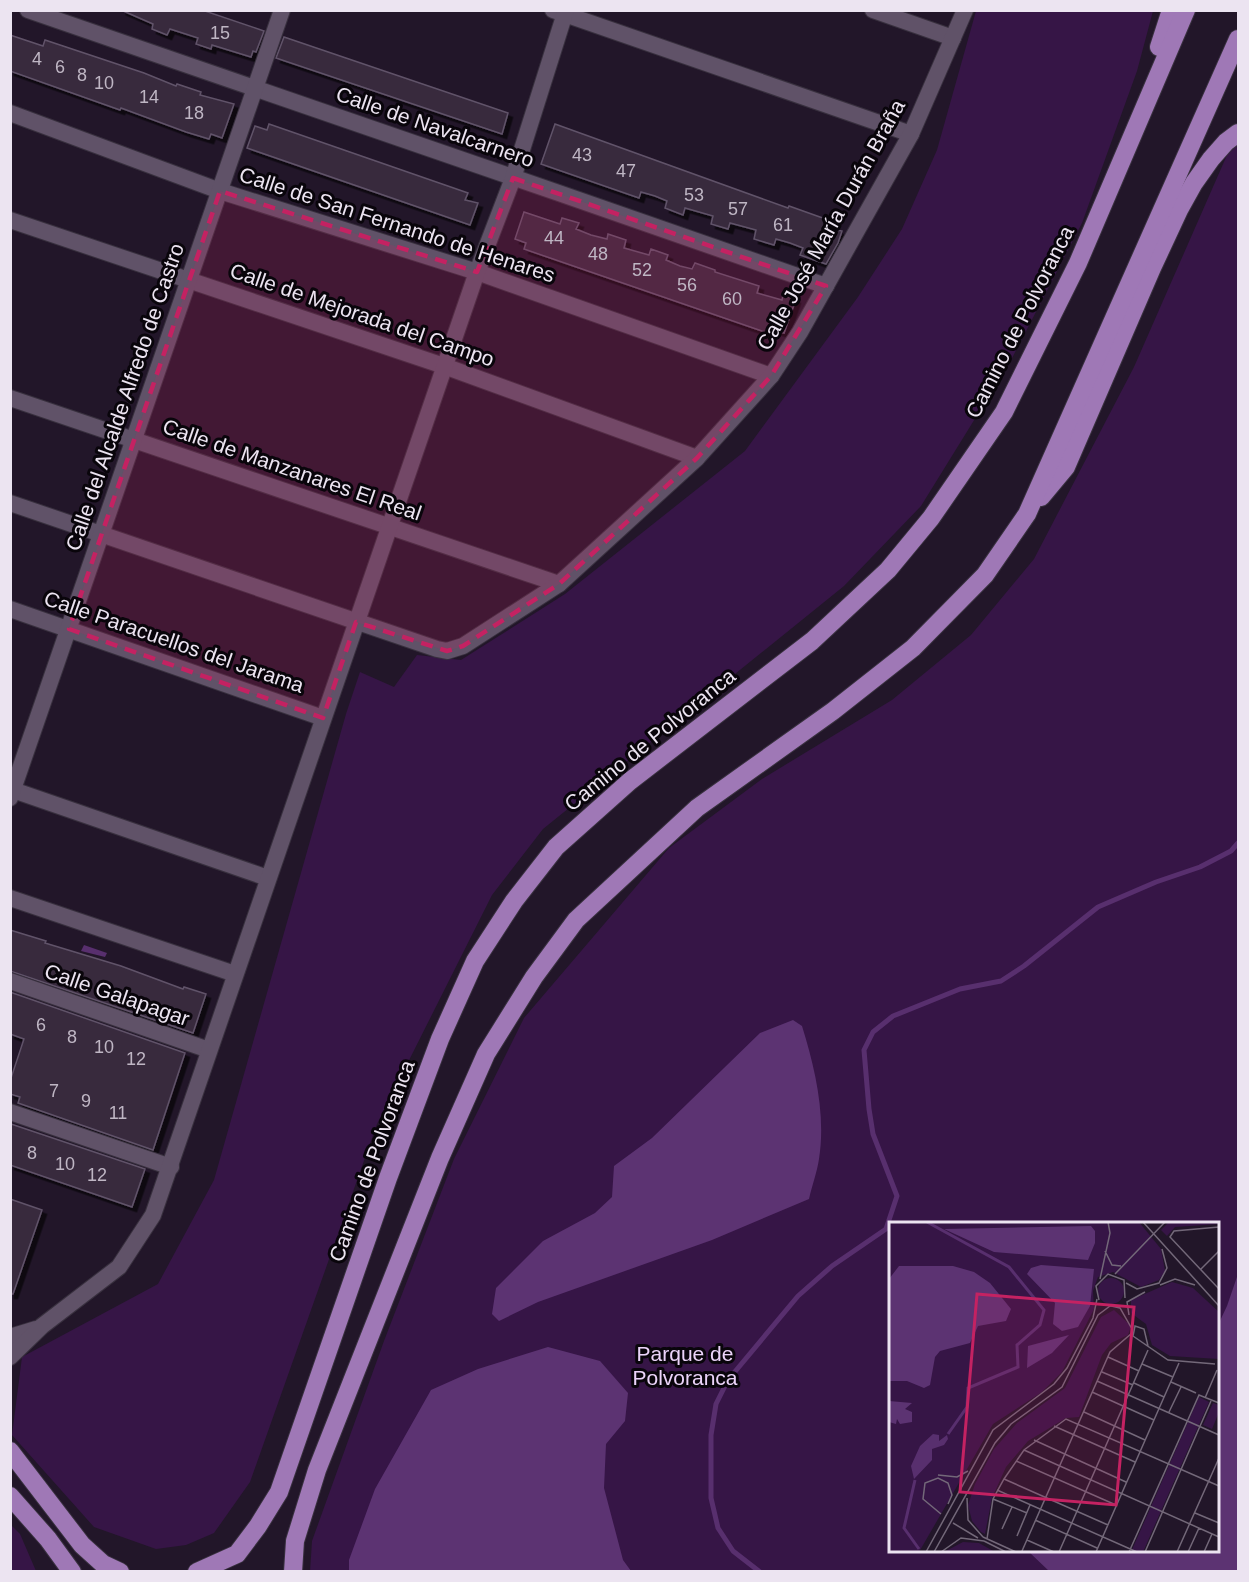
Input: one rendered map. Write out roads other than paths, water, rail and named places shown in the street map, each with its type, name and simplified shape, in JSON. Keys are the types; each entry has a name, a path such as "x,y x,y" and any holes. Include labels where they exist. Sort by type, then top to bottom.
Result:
{"highway":[{"path":"1149,99 1155,58 1172,10"},
{"name":"Camino de Polvoranca","path":"197,1572 237,1554 279,1492 388,1178 440,1039 481,951 514,901 556,848 630,781 812,641 888,570 931,518 1004,412 1078,263 1186,10"},
{"path":"1027,514 1239,39"},
{"path":"293,1572 295,1541 317,1470 440,1158 486,1054 534,977 576,920 697,808 833,711 913,648 986,575 1027,514 1066,467 1152,268 1194,183 1219,150 1239,134"},
{"path":"10,1451 82,1545 104,1564 120,1572"},
{"path":"10,1496 48,1539 72,1572"},
{"path":"27,1515 54,1562 56,1572"}],"street":[{"name":"Calle de Navalcarnero","path":"28,10 826,286"},
{"name":"Calle del Alcalde Alfredo de Castro","path":"11,792 282,10"},
{"path":"873,10 953,38"},
{"name":"Calle José María Durán Braña","path":"10,504 442,651 463,646 559,584 697,458 771,376 800,332 911,134 965,10"},
{"path":"10,1357 42,1326 119,1267 153,1215 444,366 513,178 561,12 911,134"},
{"name":"Calle de San Fernando de Henares","path":"10,113 220,191 477,272 771,376"},
{"name":"Calle de Mejorada del Campo","path":"10,220 444,366 697,458"},
{"name":"Calle de Manzanares El Real","path":"10,398 559,584"},
{"name":"Calle Paracuellos del Jarama","path":"10,609 323,718"},
{"path":"11,792 268,878"},
{"path":"10,898 235,974"},
{"name":"Calle Galapagar","path":"10,981 209,1050"},
{"path":"10,1112 171,1167"},
{"path":"10,1337 42,1326"}],"waterway":[{"path":"760,1572 733,1551 718,1528 711,1498 711,1435 716,1404 728,1380 798,1296 832,1266 886,1229 897,1196 873,1134 869,1109 864,1050 873,1032 893,1016 960,989 1001,981 1024,966 1098,907 1156,882 1200,867 1231,851 1238,843"}],"park label":[{"name":"Parque de Polvoranca","path":"685,1366"}]}
